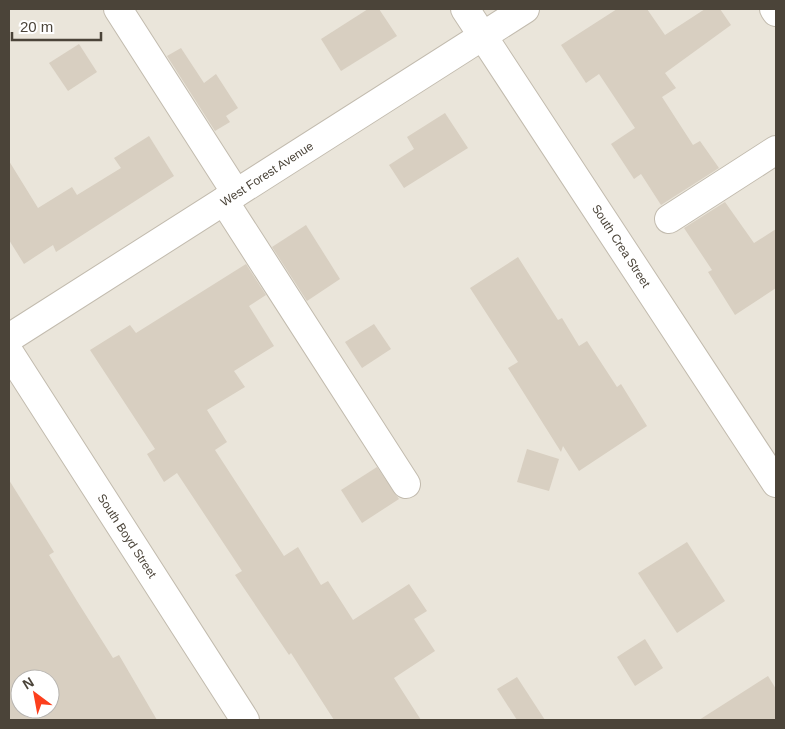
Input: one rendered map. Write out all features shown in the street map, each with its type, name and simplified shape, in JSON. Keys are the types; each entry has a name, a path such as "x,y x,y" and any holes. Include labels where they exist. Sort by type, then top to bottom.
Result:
{"street":[{"path":"118,9 230,197 406,484"},
{"name":"South Crea Street","path":"465,9 776,483"},
{"name":"West Forest Avenue","path":"9,338 525,9"},
{"path":"669,219 776,150"},
{"name":"South Boyd Street","path":"9,352 245,720"}],"shaded area":[{"path":"9,9 776,9 776,720 9,720"}],"building":[{"path":"368,9 379,9 397,36 341,71 321,39"},
{"path":"617,9 647,9 665,35 705,9 720,9 731,25 665,73 676,88 662,97 693,145 700,141 719,168 661,205 641,174 634,179 611,144 635,128 599,74 586,83 561,45"},
{"path":"79,44 97,72 68,91 49,63"},
{"path":"181,48 204,83 216,74 238,108 226,116 230,122 215,131 167,56"},
{"path":"445,113 468,148 404,188 389,165 414,149 407,137"},
{"path":"149,136 174,176 56,252 53,245 24,264 9,240 9,161 38,208 72,187 77,195 121,168 114,158"},
{"path":"725,202 754,243 776,229 776,288 735,315 708,272 712,270 684,228"},
{"path":"306,225 340,279 307,301 272,247"},
{"path":"518,257 558,320 562,318 579,346 587,341 617,387 621,384 647,426 579,471 563,446 561,452 508,368 518,362 470,288"},
{"path":"246,264 266,295 249,306 274,346 234,371 245,387 207,410 227,442 215,450 284,556 298,547 321,585 328,581 353,620 409,584 427,611 414,619 435,651 394,678 421,720 334,720 291,653 289,655 235,575 242,571 177,473 164,482 147,454 155,449 90,350 130,325 136,333"},
{"path":"374,324 391,349 362,368 345,342"},
{"path":"527,449 559,459 549,491 517,482"},
{"path":"377,467 399,499 362,523 341,490"},
{"path":"9,480 54,552 49,555 77,601 113,658 119,655 157,720 9,720"},
{"path":"687,542 725,601 677,633 638,573"},
{"path":"645,639 663,668 635,686 617,657"},
{"path":"768,676 776,689 776,720 699,720"},
{"path":"517,677 545,720 517,720 497,689"}]}
